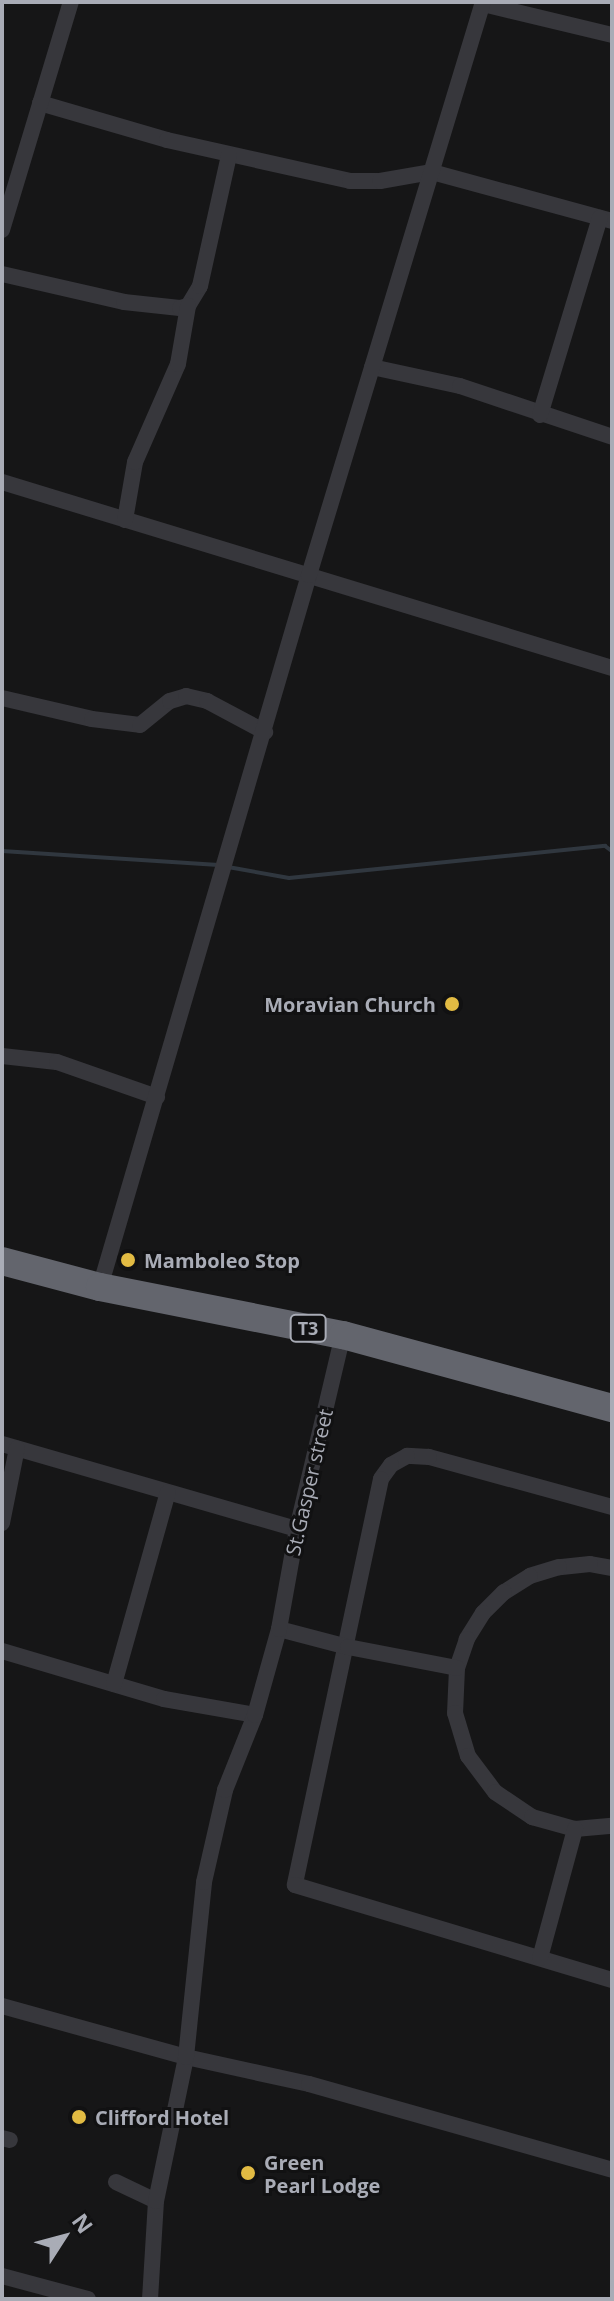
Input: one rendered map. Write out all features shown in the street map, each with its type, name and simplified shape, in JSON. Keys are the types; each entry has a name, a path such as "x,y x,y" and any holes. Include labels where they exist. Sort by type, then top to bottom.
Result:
{"highway":[{"name":"T3","path":"2,1261 100,1287 343,1335 612,1408"}],"street":[{"path":"2,230 71,2"},
{"path":"100,1287 309,575 483,3 612,35"},
{"path":"40,103 229,155 350,181 380,181 432,172 606,220 540,415"},
{"path":"125,520 135,462 178,364 188,306 200,286 229,155"},
{"path":"2,274 124,302 180,308 188,306"},
{"path":"372,367 460,386 612,437"},
{"path":"2,482 612,668"},
{"path":"2,698 92,719 140,725 170,701 186,696 207,701 265,732"},
{"path":"2,1056 57,1062 157,1097"},
{"name":"St.Gasper street","path":"150,2299 156,2201 186,2057 204,1882 225,1790 255,1715 279,1629 297,1529 343,1335"},
{"path":"2,1523 9,1446 297,1529"},
{"path":"612,1507 429,1457 407,1456 391,1465 381,1479 348,1647 295,1885 612,1980"},
{"path":"114,1684 168,1492"},
{"path":"612,1568 590,1564 559,1567 530,1576 504,1592 483,1613 467,1639 457,1668 455,1713 468,1756 495,1792 532,1817 575,1829 612,1826"},
{"path":"279,1629 348,1647 457,1668"},
{"path":"2,1651 183,1704 255,1715"},
{"path":"540,1958 575,1829"},
{"path":"2,2006 186,2057 309,2084 612,2170"},
{"path":"116,2182 156,2201"},
{"path":"2,2276 88,2299"}],"waterway":[{"path":"228,867 289,878 605,846 612,851"},
{"path":"2,851 219,865"}],"place":[{"name":"Moravian Church","path":"452,1004"},
{"name":"Mamboleo Stop","path":"128,1260"},
{"name":"Clifford Hotel","path":"79,2117"},
{"name":"Green Pearl Lodge","path":"248,2173"}]}
